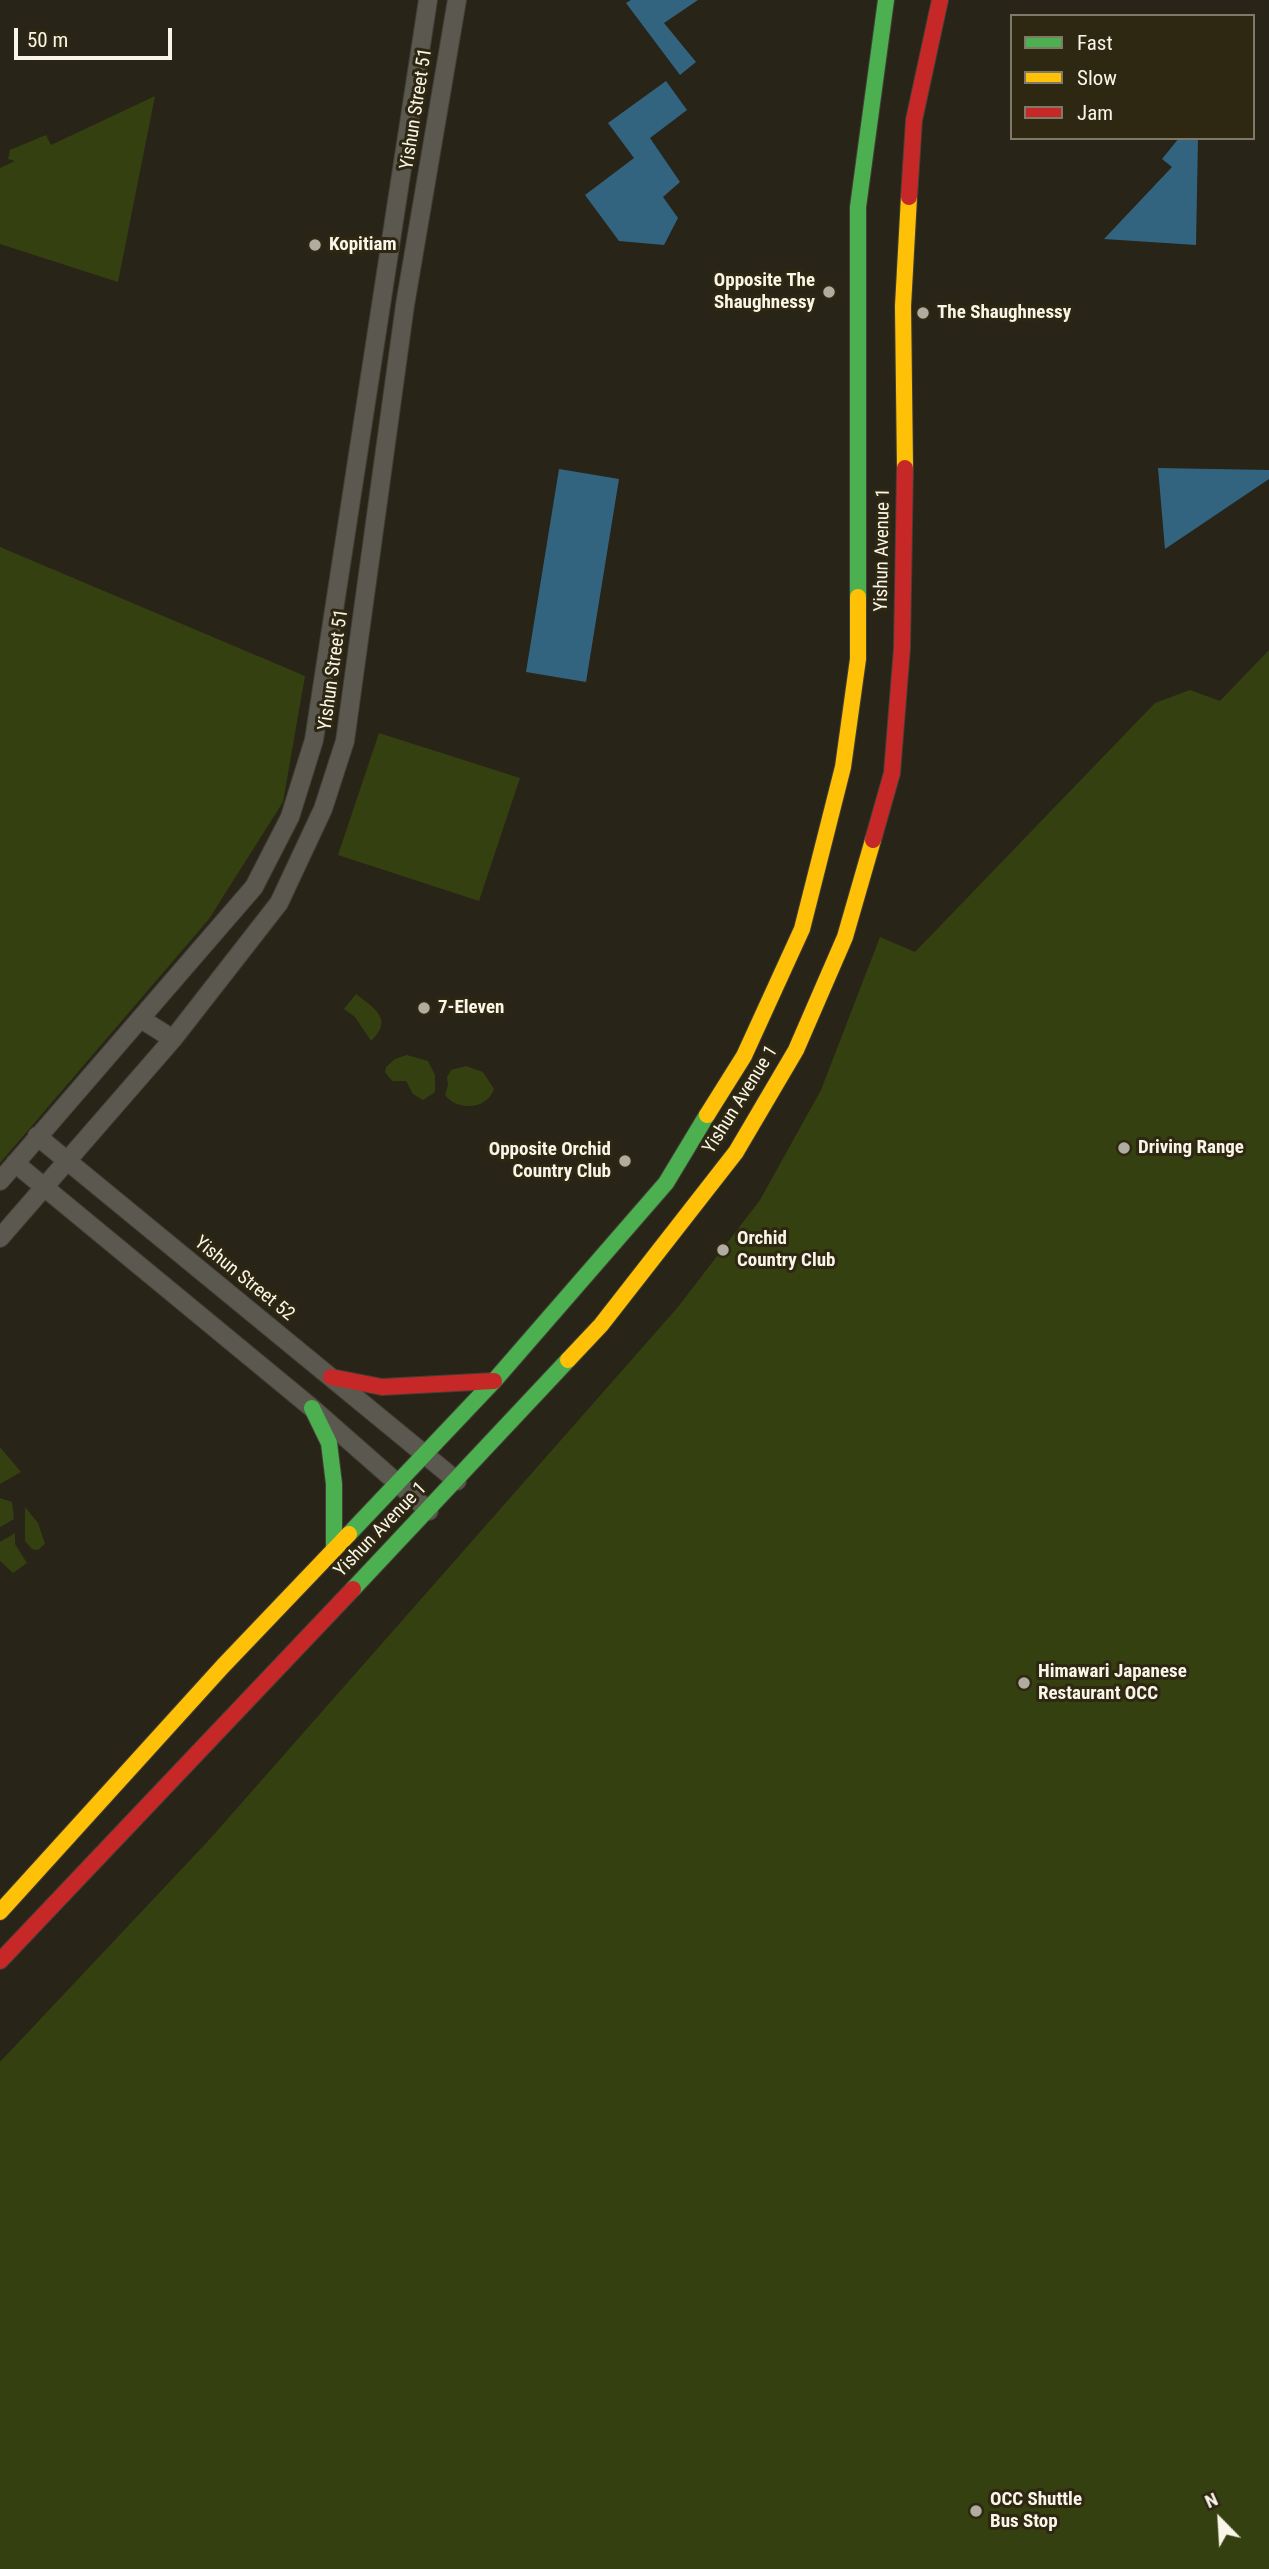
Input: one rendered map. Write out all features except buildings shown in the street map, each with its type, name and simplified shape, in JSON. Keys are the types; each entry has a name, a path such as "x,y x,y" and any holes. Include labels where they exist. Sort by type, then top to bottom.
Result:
{"main road":[{"name":"Yishun Avenue 1","path":"0,1912 334,1547 494,1381 666,1183 744,1056 802,929 843,767 858,659 858,207 886,0"},
{"name":"Yishun Avenue 1","path":"0,1961 429,1511 601,1325 736,1152 796,1050 845,937 891,773 902,648 905,495 903,306 914,120 940,0"},
{"path":"331,1377 383,1387 494,1381"},
{"path":"312,1408 329,1443 334,1484 334,1547"}],"street":[{"name":"Yishun Street 51","path":"0,1181 254,887 290,817 314,740 428,0"},
{"name":"Yishun Street 51","path":"0,1238 173,1039 279,902 323,809 345,741 391,402 457,0"},
{"path":"367,396 391,402"},
{"path":"141,1019 173,1039"},
{"name":"Yishun Street 52","path":"37,1136 66,1163 457,1480"},
{"path":"15,1163 312,1408 429,1511"}],"green space":[{"path":"155,96 118,282 0,244 0,168 15,161 8,159 10,150 46,135 51,145"},
{"path":"0,547 305,676 283,802 209,919 0,1163"},
{"path":"1269,650 1269,2569 0,2569 0,2062 209,1840 678,1307 760,1200 821,1090 880,937 915,952 1155,703 1190,690 1220,701"},
{"path":"379,733 520,778 479,901 338,855"},
{"path":"356,994 375,1010 381,1020 378,1033 371,1041 355,1017 344,1009"},
{"path":"407,1055 428,1061 435,1075 435,1092 423,1100 413,1094 406,1081 392,1081 385,1072 386,1067 395,1059"},
{"path":"466,1066 483,1072 494,1089 485,1101 471,1106 457,1104 445,1095 447,1077 451,1070"},
{"path":"0,1447 21,1472 0,1484"},
{"path":"0,1498 12,1502 14,1519 0,1527"},
{"path":"25,1507 38,1523 45,1544 38,1550 32,1549 25,1541"},
{"path":"15,1533 15,1544 27,1563 13,1573 0,1561 0,1542"}],"water":[{"path":"631,0 698,0 664,23 696,62 680,75 626,3"},
{"path":"666,81 687,110 650,138 680,182 663,197 678,218 664,245 619,241 585,195 634,158 608,123"},
{"path":"1177,140 1198,140 1196,245 1104,239 1172,167 1162,159"},
{"path":"1158,468 1269,470 1269,479 1165,549"},
{"path":"559,469 619,479 586,682 526,672"}],"traffic: fast":[{"path":"858,597 858,207 886,0"},
{"path":"349,1534 494,1381 666,1183 707,1115"},
{"path":"353,1589 568,1360"},
{"path":"312,1408 329,1443 334,1484 334,1547"}],"traffic: slow":[{"path":"905,468 903,306 909,197"},
{"path":"707,1115 744,1056 802,929 843,767 858,659 858,597"},
{"path":"568,1360 601,1325 736,1152 796,1050 845,937 873,840"},
{"path":"0,1912 223,1666 349,1534"}],"traffic: jam":[{"path":"909,197 914,120 940,0"},
{"path":"873,840 892,773 902,648 905,468"},
{"path":"331,1377 382,1387 494,1381"},
{"path":"0,1961 353,1589"}],"place":[{"name":"Kopitiam","path":"315,245"},
{"name":"Opposite The Shaughnessy","path":"829,292"},
{"name":"The Shaughnessy","path":"923,313"},
{"name":"7-Eleven","path":"424,1008"},
{"name":"Driving Range","path":"1124,1148"},
{"name":"Opposite Orchid Country Club","path":"625,1161"},
{"name":"Orchid Country Club","path":"723,1250"},
{"name":"Himawari Japanese Restaurant OCC","path":"1024,1683"},
{"name":"OCC Shuttle Bus Stop","path":"976,2511"}]}
